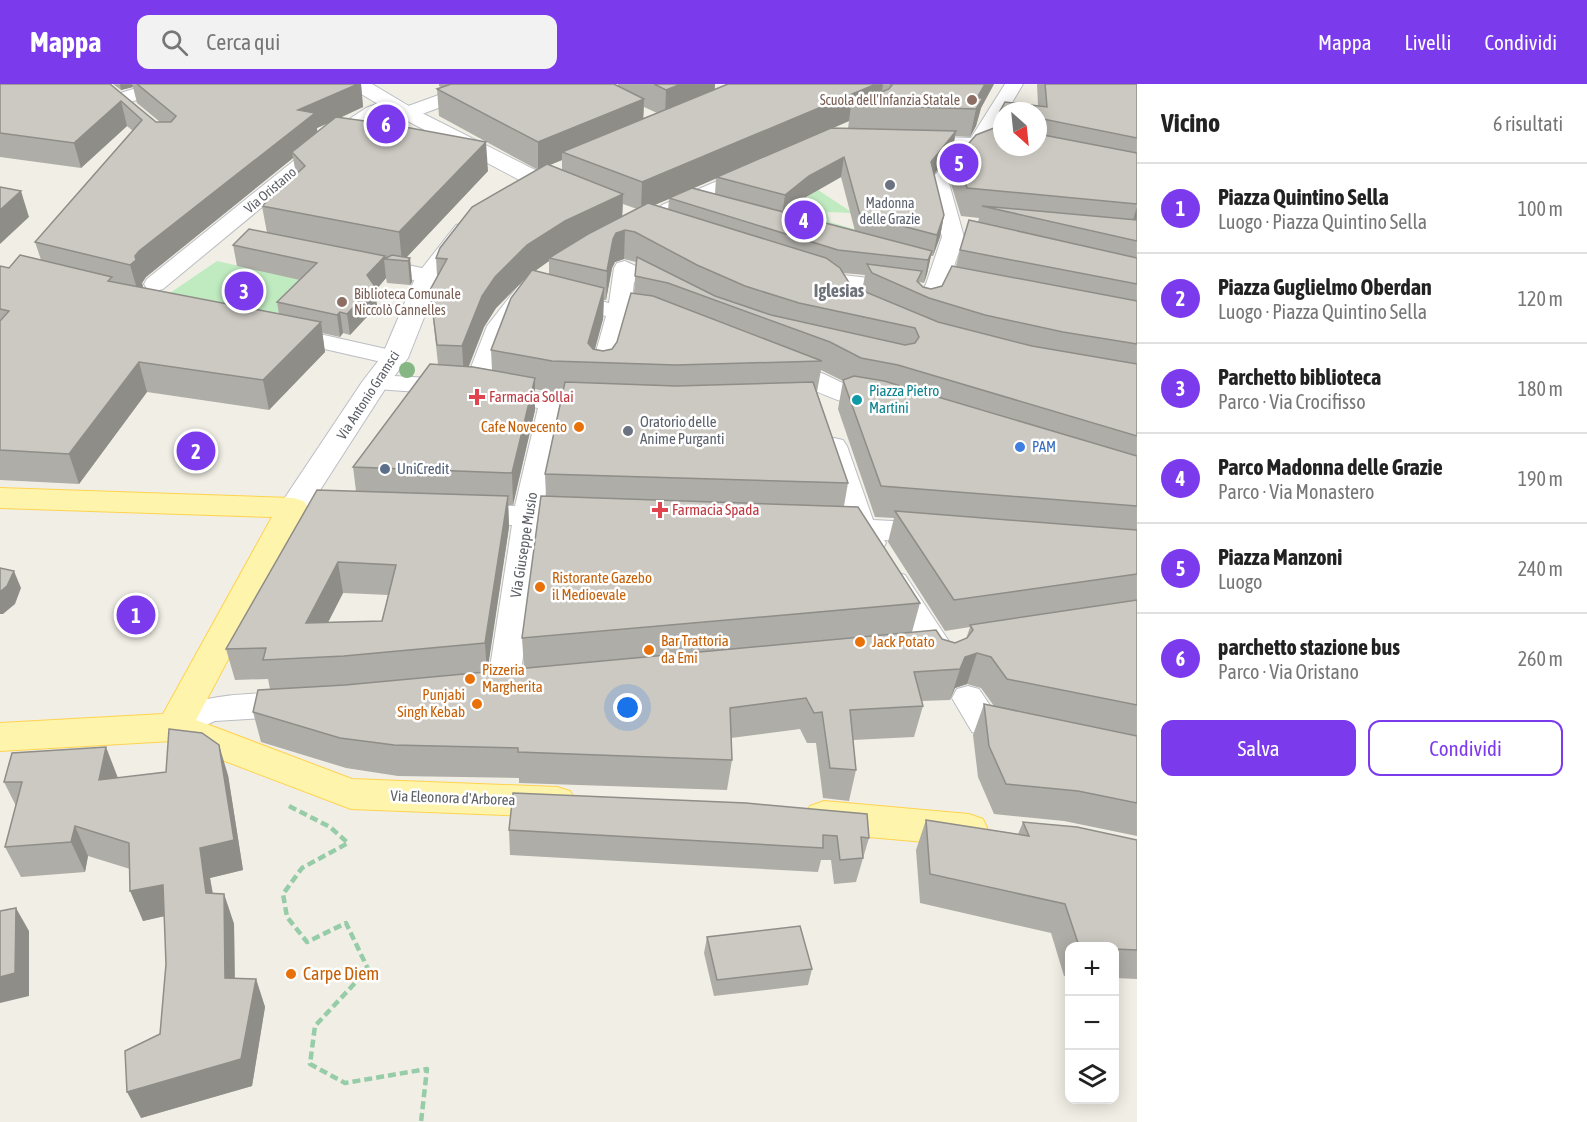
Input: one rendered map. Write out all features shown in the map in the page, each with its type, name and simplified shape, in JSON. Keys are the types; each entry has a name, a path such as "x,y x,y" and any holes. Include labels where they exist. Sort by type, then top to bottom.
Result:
{"main road":[{"path":"358,84 495,159 551,181 511,198"},
{"name":"Via Antonio Gramsci","path":"306,508 376,382 395,358 428,276 464,230 483,217"},
{"path":"0,498 306,508 179,717 0,737"},
{"name":"Via Eleonora d'Arborea","path":"179,717 351,794 588,803"},
{"path":"789,814 1004,834"}],"street":[{"path":"119,100 168,84"},
{"name":"Via Oristano","path":"152,297 217,234 335,136 372,112 399,108 486,84"},
{"path":"914,336 933,277 962,232 939,182 962,156 984,145 1014,84"},
{"path":"335,136 360,140"},
{"path":"894,142 993,147"},
{"path":"439,151 495,159"},
{"path":"656,223 689,200 773,163"},
{"path":"689,200 723,210"},
{"path":"217,234 240,239"},
{"path":"344,259 428,276"},
{"path":"786,266 831,280 847,291 855,308"},
{"path":"602,374 619,311 625,268 689,301"},
{"path":"831,280 933,277 960,288"},
{"path":"476,388 499,326 536,284 600,309 657,319 685,330"},
{"path":"262,328 395,358"},
{"path":"755,356 819,403 862,528 941,655"},
{"path":"376,382 476,388 552,403 619,405"},
{"path":"819,403 848,396 890,398"},
{"name":"Via Giuseppe Musio","path":"503,687 527,516 552,403"},
{"path":"446,513 611,519"},
{"path":"802,525 958,535"},
{"path":"900,650 941,655 971,641"},
{"path":"179,717 210,709 327,703"},
{"path":"976,711 1050,736"}],"path":[{"path":"284,804 330,827 348,843 302,868 283,894 287,917 307,942 346,923 368,969 315,1026 309,1064 345,1083 427,1069 421,1122"}],"green space":[{"path":"818,190 853,213 827,212 830,222 884,238 778,216"},
{"path":"217,261 320,284 278,327 164,297"}],"building":[{"path":"0,84 110,84 156,122 171,122 176,116 137,84 358,84 298,110 315,113 139,251 135,256 136,260 130,265 35,242 142,120 121,101 74,143 0,133"},
{"path":"451,84 614,84 644,99 538,142 437,89"},
{"path":"654,84 681,84 666,90"},
{"path":"728,84 876,84 642,182 562,152"},
{"path":"890,84 985,84 977,98 983,98 976,109 851,105 889,89 892,85"},
{"path":"1045,84 1137,84 1137,138 1047,120"},
{"path":"336,117 486,142 399,232 262,206 305,166 292,152"},
{"path":"831,128 956,131 931,162 944,215 937,235 860,215 844,157 809,176 785,195 717,177"},
{"path":"993,128 993,156 1047,156 1047,136 1137,153 1137,204 967,188 958,156 976,135"},
{"path":"547,164 623,194 565,221 527,245 495,277 482,296 462,346 437,345 430,290 447,259 436,258 440,248 472,207"},
{"path":"0,187 21,191 0,210"},
{"path":"692,188 932,251 928,260 838,250 669,198"},
{"path":"648,203 826,258 840,268 851,286 938,322 1032,346 1137,364 1137,436 898,365 861,358 830,342 668,283 635,276 637,257 715,296 771,315 905,345 915,343 919,337 915,328 799,303 745,286 697,265 635,232 625,230 616,233 607,271 549,258 588,234"},
{"path":"982,206 1137,220 1137,241"},
{"path":"969,220 1137,258 1137,284 960,250"},
{"path":"249,229 385,256 367,275 374,285 347,314 340,312 337,315 277,302 317,263 233,245"},
{"path":"20,255 112,277 108,281 321,322 263,380 139,362 69,454 0,450 0,321 9,311 0,309 0,266 9,268"},
{"path":"392,255 410,258 408,261 384,259"},
{"path":"867,264 922,271 917,281 923,287 931,289 942,286 952,266 1137,301 1137,344 1063,332 985,315 929,298 872,273"},
{"path":"532,270 604,288 588,343 593,349 603,351 612,349 617,342 631,293 653,296 822,361 676,365 552,361 491,350 511,298"},
{"path":"430,364 473,367 535,378 512,473 353,467"},
{"path":"854,376 884,381 1137,456 1137,506 881,486 843,380"},
{"path":"565,382 676,386 813,382 848,483 545,474"},
{"path":"317,490 508,496 485,643 344,656 263,660 266,648 226,649","holes":["338,562 396,565 382,621 306,623"]},
{"path":"541,496 858,507 920,603 522,638"},
{"path":"895,511 1137,530 1137,574 954,600"},
{"path":"0,568 14,571 7,586 0,592"},
{"path":"1137,600 1137,705 1007,679 991,657 977,653 965,657 960,669 914,672 923,706 850,710 856,770 830,768 822,712 814,713 806,698 730,708 732,760 518,752 518,748 394,745 340,738 253,712 258,690 345,685 936,630 942,639 955,643 967,638 973,630 970,625"},
{"path":"984,704 1137,736 1137,803 1078,791 1006,784 989,746"},
{"path":"169,729 202,733 219,745 234,840 200,848 206,893 224,894 225,978 256,979 241,1059 127,1092 125,1051 160,1034 166,964 163,885 130,891 129,843 75,826 71,842 5,847 22,782 4,782 12,753 106,747 99,780 166,772"},
{"path":"513,793 746,803 867,814 869,838 861,837 863,858 840,860 837,836 823,835 823,848 509,830"},
{"path":"926,820 1029,836 1023,822 1077,827 1137,840 1137,950 1119,949 1119,942 1078,942 1065,904 930,874"},
{"path":"16,908 15,973 0,977 0,911"},
{"path":"800,926 812,969 717,980 707,937"}],"place":[{"name":"Scuola dell'Infanzia Statale","path":"972,100"},
{"name":"parchetto stazione bus","path":"386,124"},
{"name":"Piazza Manzoni","path":"959,163"},
{"name":"Madonna delle Grazie","path":"890,185"},
{"name":"Parco Madonna delle Grazie","path":"804,220"},
{"name":"Parchetto biblioteca","path":"244,291"},
{"name":"Biblioteca Comunale Niccolò Cannelles","path":"342,302"},
{"name":"Farmacia Sollai","path":"477,397"},
{"name":"Piazza Pietro Martini","path":"857,400"},
{"name":"Cafe Novecento","path":"579,427"},
{"name":"Oratorio delle Anime Purganti","path":"628,431"},
{"name":"PAM","path":"1020,447"},
{"name":"Piazza Guglielmo Oberdan","path":"196,451"},
{"name":"UniCredit","path":"385,469"},
{"name":"Farmacia Spada","path":"660,510"},
{"name":"Ristorante Gazebo il Medioevale","path":"540,587"},
{"name":"Piazza Quintino Sella","path":"136,615"},
{"name":"Jack Potato","path":"860,642"},
{"name":"Bar Trattoria da Emi","path":"649,650"},
{"name":"Pizzeria Margherita","path":"470,679"},
{"name":"Punjabi Singh Kebab","path":"477,704"},
{"name":"Carpe Diem","path":"291,974"}],"district":[{"name":"Iglesias","path":"839,291"}]}
